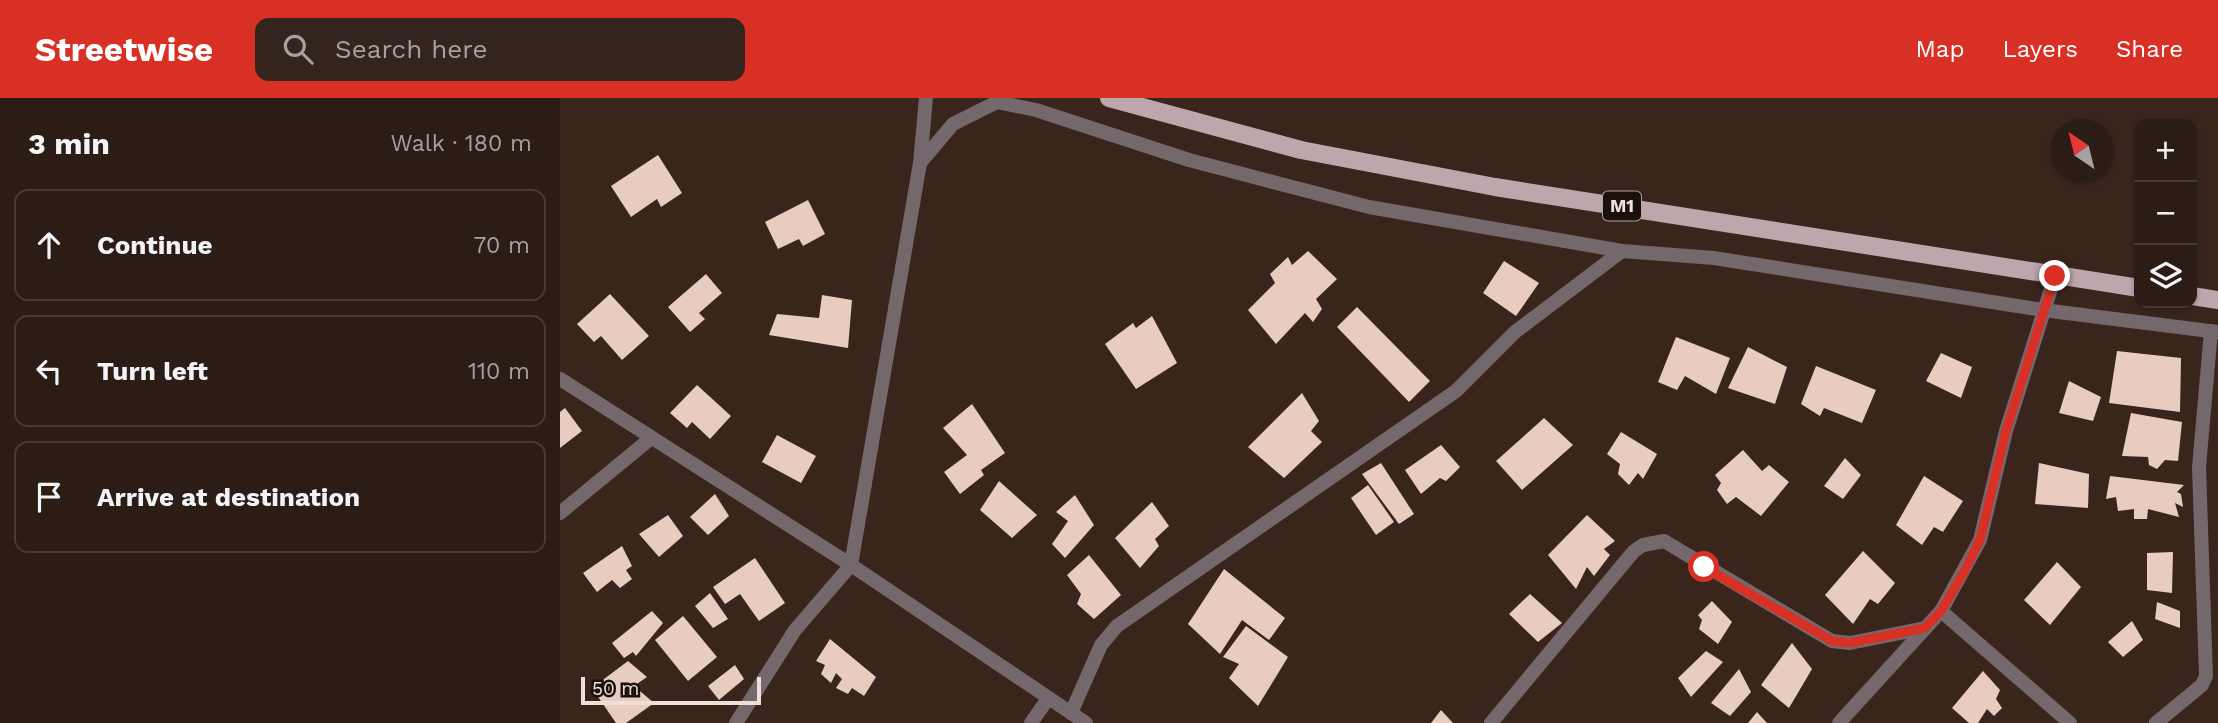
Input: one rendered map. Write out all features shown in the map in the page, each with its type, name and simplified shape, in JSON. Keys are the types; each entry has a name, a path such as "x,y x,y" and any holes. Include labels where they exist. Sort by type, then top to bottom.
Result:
{"main road":[{"name":"M1","path":"1109,98 1301,149 1495,187 2134,287"},
{"path":"2197,297 2218,300"}],"street":[{"path":"736,723 795,630 851,565 920,163 926,98"},
{"path":"920,163 953,124 997,102 1036,110 1189,160 1369,207 1622,251 1714,258 2043,310 2214,331 2199,467 2206,676 2202,685 2156,723"},
{"path":"1070,713 1101,645 1117,626 1456,391 1515,332 1622,251"},
{"path":"1839,723 1941,611 1980,540 2006,431 2055,276"},
{"path":"560,379 851,565 1047,700 1086,723"},
{"path":"560,513 650,439"},
{"path":"1492,723 1634,551 1652,542 1664,541 1832,641 1850,643 1925,628"},
{"path":"1941,611 2070,723"},
{"path":"1031,723 1047,700"}],"building":[{"path":"658,155 682,193 661,207 657,199 631,217 611,186"},
{"path":"808,200 825,234 803,246 799,239 778,249 765,222"},
{"path":"1308,251 1337,279 1316,299 1322,309 1313,322 1305,313 1276,344 1248,310 1275,283 1270,274 1288,257 1292,265"},
{"path":"1504,261 1539,283 1516,316 1483,293"},
{"path":"706,274 722,293 699,313 705,319 690,332 668,307"},
{"path":"610,294 649,336 622,360 601,336 594,342 577,324"},
{"path":"822,295 852,300 848,348 769,335 777,314 819,318"},
{"path":"1357,307 1430,381 1409,402 1337,327"},
{"path":"1152,316 1177,363 1136,389 1105,344 1133,323 1136,328"},
{"path":"1676,337 1730,358 1716,394 1685,376 1677,390 1658,382"},
{"path":"1748,347 1787,367 1775,404 1728,388"},
{"path":"2117,351 2181,358 2180,412 2109,403"},
{"path":"1941,353 1972,367 1961,398 1926,381"},
{"path":"1816,366 1876,390 1862,423 1824,408 1820,416 1801,404"},
{"path":"2069,381 2101,397 2093,421 2059,413"},
{"path":"697,385 731,416 710,439 692,422 687,428 670,413"},
{"path":"1302,393 1319,421 1311,431 1322,442 1284,478 1248,447"},
{"path":"972,404 1005,453 981,470 984,475 960,494 944,472 967,455 943,428"},
{"path":"565,408 582,431 560,448 560,412"},
{"path":"2131,413 2182,422 2178,461 2165,460 2157,469 2149,465 2148,457 2122,456"},
{"path":"1544,418 1573,445 1522,490 1496,461"},
{"path":"1621,432 1657,454 1643,479 1638,473 1629,485 1618,474 1620,464 1607,454"},
{"path":"777,435 816,456 801,483 762,462"},
{"path":"1441,445 1460,467 1446,481 1440,478 1421,494 1405,470"},
{"path":"1743,450 1762,471 1769,465 1789,482 1761,516 1736,497 1727,504 1717,490 1721,483 1715,475"},
{"path":"1845,458 1861,475 1843,499 1824,486"},
{"path":"1381,463 1414,514 1399,524 1362,474"},
{"path":"2039,463 2089,474 2088,508 2035,504"},
{"path":"1924,476 1963,501 1943,532 1934,527 1922,545 1896,525"},
{"path":"2110,476 2184,485 2177,492 2181,494 2183,507 2175,503 2179,517 2148,509 2147,519 2134,519 2134,509 2118,511 2116,497 2106,499"},
{"path":"999,481 1037,515 1012,538 980,510"},
{"path":"1368,485 1394,522 1376,535 1351,498"},
{"path":"715,494 729,516 708,535 690,517"},
{"path":"1075,495 1094,525 1065,558 1052,544 1068,521 1056,512"},
{"path":"1152,502 1169,526 1155,539 1159,546 1140,568 1115,538"},
{"path":"668,515 683,536 659,557 639,534"},
{"path":"1587,515 1615,541 1604,549 1610,555 1594,576 1587,567 1576,589 1548,555"},
{"path":"622,546 632,566 626,570 632,579 620,588 612,580 597,592 583,573"},
{"path":"1863,551 1895,583 1878,604 1870,599 1853,624 1825,595"},
{"path":"2173,552 2172,593 2147,590 2147,553"},
{"path":"1089,555 1121,595 1094,619 1077,604 1081,594 1067,575"},
{"path":"755,558 785,603 759,621 740,594 725,604 713,587"},
{"path":"2057,562 2081,587 2050,625 2024,600"},
{"path":"1224,569 1285,618 1269,640 1242,620 1220,654 1188,624"},
{"path":"710,593 728,619 713,628 695,606"},
{"path":"1530,594 1562,623 1538,642 1509,614"},
{"path":"1712,601 1732,622 1718,644 1699,629 1702,620 1698,615"},
{"path":"2157,602 2180,611 2180,628 2155,619"},
{"path":"652,611 663,623 636,656 633,652 624,658 612,643"},
{"path":"683,616 717,657 688,681 655,640"},
{"path":"2132,621 2143,640 2123,657 2108,642"},
{"path":"1246,626 1288,657 1258,706 1229,678 1239,664 1223,657"},
{"path":"830,639 876,677 864,696 852,688 848,694 836,688 842,679 836,673 831,683 821,674 825,665 816,661"},
{"path":"1792,643 1812,669 1789,708 1761,685"},
{"path":"1706,651 1723,662 1691,697 1678,678"},
{"path":"628,661 647,677 634,686 654,703 626,723 616,723 592,688"},
{"path":"735,665 744,679 719,700 708,686"},
{"path":"1739,669 1751,692 1730,716 1711,703"},
{"path":"1983,671 2000,690 1996,699 2002,708 1994,716 1987,709 1978,723 1969,723 1952,708"},
{"path":"1441,710 1453,723 1431,723"},
{"path":"1757,712 1767,723 1748,723"}],"route":[{"path":"1704,567 1832,641 1850,643 1925,628 1941,611 1980,540 2006,431 2055,276"}]}
